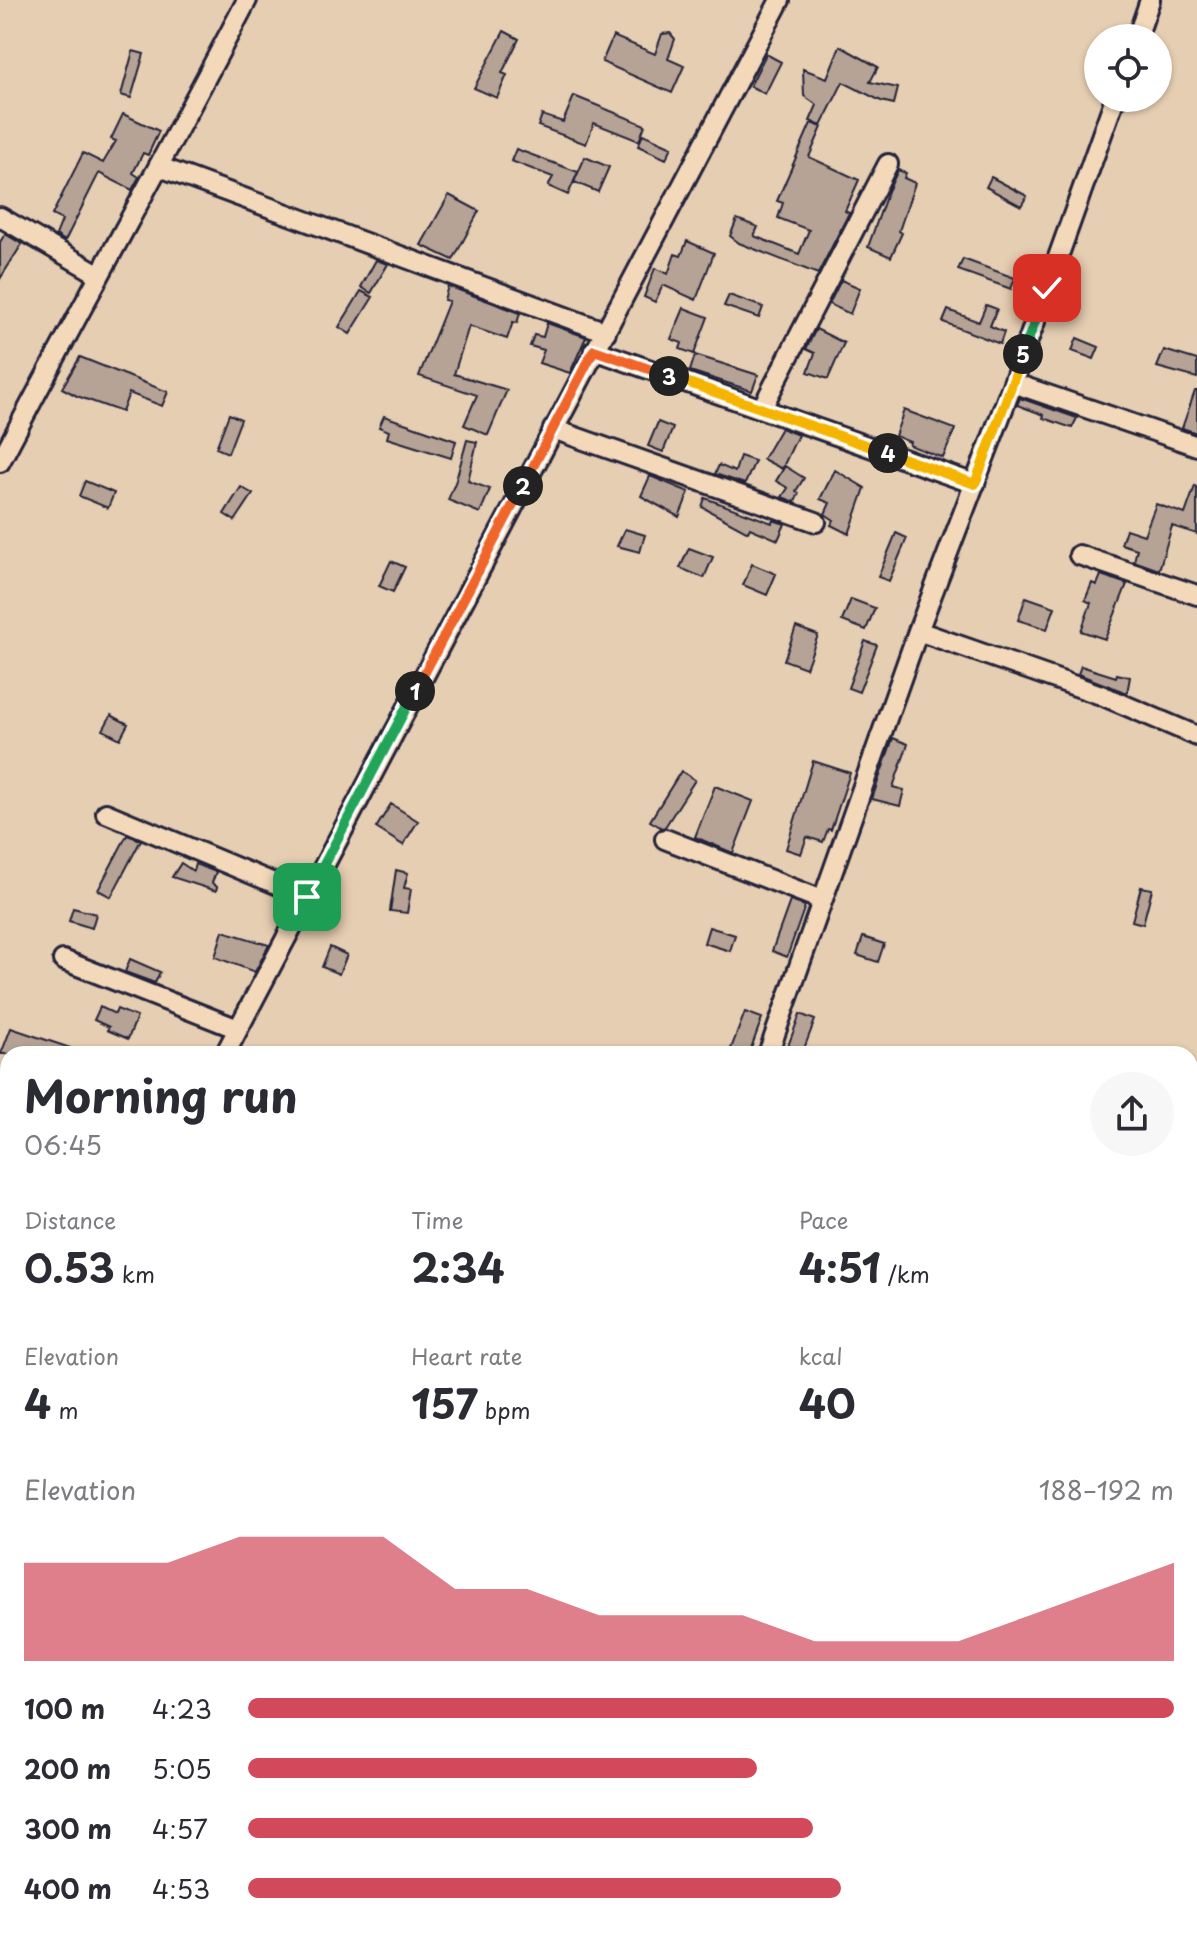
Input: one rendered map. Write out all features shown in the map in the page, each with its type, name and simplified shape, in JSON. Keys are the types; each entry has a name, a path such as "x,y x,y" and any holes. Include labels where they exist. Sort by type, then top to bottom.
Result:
{"street":[{"path":"0,462 247,0"},
{"path":"229,1046 780,0"},
{"path":"1142,24 1150,0"},
{"path":"771,1046 918,631 1013,383 1110,112"},
{"path":"762,408 888,164"},
{"path":"160,167 606,332"},
{"path":"0,217 98,274"},
{"path":"594,350 975,484"},
{"path":"1013,383 1197,446"},
{"path":"553,429 816,522"},
{"path":"1079,555 1197,595"},
{"path":"918,631 1101,695 1197,736"},
{"path":"106,813 307,897"},
{"path":"665,839 822,900"},
{"path":"63,960 238,1029"},
{"path":"0,1767 0,1776"}],"building":[{"path":"504,31 519,39 502,73 507,75 497,98 474,88"},
{"path":"670,33 675,39 668,59 684,66 672,93 602,62 613,36 655,54 662,34"},
{"path":"840,46 878,67 870,82 898,88 894,104 843,82 821,126 810,121 817,105 804,96 803,69 827,78"},
{"path":"133,51 144,54 131,98 121,95"},
{"path":"766,54 781,62 765,94 750,86"},
{"path":"574,96 645,125 639,141 594,123 586,144 538,126 542,115 563,122"},
{"path":"123,114 159,131 148,155 143,153 133,173 139,177 132,190 99,173 65,241 56,235 62,220 52,215 83,153 103,163 116,141 111,139"},
{"path":"811,123 822,127 809,157 859,180 845,211 849,213 818,274 739,243 730,236 737,219 758,227 754,236 799,254 809,230 778,218 783,203 777,201"},
{"path":"643,134 672,147 666,159 638,146"},
{"path":"516,149 578,172 568,195 548,186 553,177 511,161"},
{"path":"585,157 609,167 598,192 574,182"},
{"path":"898,170 906,173 904,178 915,183 899,231 902,233 891,257 868,247"},
{"path":"991,177 1027,196 1021,206 986,187"},
{"path":"449,195 479,211 453,260 421,245"},
{"path":"5,234 22,244 0,279 0,242"},
{"path":"687,241 714,253 696,300 663,285 655,302 644,297 655,268 668,274 675,254 681,256"},
{"path":"963,259 1015,278 1011,289 958,270"},
{"path":"376,260 388,264 371,293 361,287"},
{"path":"841,280 860,288 850,314 829,304"},
{"path":"448,286 520,313 507,339 469,326 454,374 507,390 488,435 464,425 477,395 419,376 449,301 444,300"},
{"path":"361,291 373,297 350,334 339,327"},
{"path":"729,295 763,307 759,318 724,306"},
{"path":"986,305 997,309 990,326 1004,332 1000,344 943,322 948,310 979,322"},
{"path":"684,308 708,317 694,354 680,349 682,343 671,339"},
{"path":"547,323 586,337 570,373 539,363 544,350 530,346 534,335 543,337"},
{"path":"816,329 844,343 828,379 808,372 815,353 806,349"},
{"path":"1077,338 1099,347 1094,359 1072,351"},
{"path":"1164,350 1197,360 1197,378 1157,367"},
{"path":"695,355 758,375 752,391 690,371"},
{"path":"80,357 168,392 162,406 129,393 122,412 62,388"},
{"path":"1197,391 1197,433 1182,428"},
{"path":"1020,398 1077,418 1072,428 1043,418 1044,415 1017,405"},
{"path":"904,410 955,429 943,458 895,436"},
{"path":"229,414 241,419 228,453 216,448"},
{"path":"384,416 456,441 451,458 387,438 389,431 379,427"},
{"path":"658,422 673,428 663,452 648,446"},
{"path":"781,428 798,435 782,469 763,459"},
{"path":"467,440 477,442 468,481 490,489 480,513 448,500"},
{"path":"740,456 755,461 745,484 715,474 719,465 735,472"},
{"path":"785,466 804,478 796,491 799,493 795,502 782,497 788,488 776,481"},
{"path":"835,470 865,488 849,534 831,525 834,520 825,514 830,503 820,499"},
{"path":"650,476 689,492 679,517 641,496"},
{"path":"85,481 114,493 108,508 79,496"},
{"path":"1195,486 1197,534 1172,526 1159,570 1134,561 1137,549 1121,544 1126,529 1144,535 1156,504 1185,514"},
{"path":"241,487 253,494 235,521 224,514"},
{"path":"705,498 772,523 773,520 785,524 778,540 750,528 748,532 702,507"},
{"path":"625,529 645,535 640,552 617,546"},
{"path":"896,533 907,538 889,581 878,577"},
{"path":"689,548 713,557 704,578 680,568"},
{"path":"391,561 405,567 393,592 379,586"},
{"path":"752,564 776,574 767,595 743,585"},
{"path":"1101,575 1127,584 1105,639 1081,631 1091,603 1085,600 1092,583 1097,585"},
{"path":"1026,597 1055,607 1047,629 1018,620"},
{"path":"851,599 875,608 866,630 842,621"},
{"path":"796,627 818,635 806,668 784,660"},
{"path":"865,641 877,645 859,692 848,688"},
{"path":"1081,666 1116,677 1117,674 1130,677 1127,693 1078,674"},
{"path":"111,715 128,724 120,739 103,730"},
{"path":"893,738 908,744 893,787 904,790 900,806 872,799"},
{"path":"813,761 850,773 831,830 828,829 823,842 807,837 801,854 786,849"},
{"path":"681,771 695,780 662,828 650,821"},
{"path":"715,786 753,801 733,853 695,837"},
{"path":"391,804 418,821 403,845 376,828"},
{"path":"127,835 141,840 111,897 98,890"},
{"path":"181,863 193,871 195,864 216,872 212,883 217,887 216,891 172,877"},
{"path":"396,870 408,873 404,888 411,889 407,913 390,911"},
{"path":"1141,887 1152,889 1143,924 1132,921"},
{"path":"790,901 805,906 787,957 772,951"},
{"path":"73,908 96,914 92,928 69,921"},
{"path":"709,927 735,935 730,951 704,943"},
{"path":"223,931 269,945 255,972 215,957"},
{"path":"863,937 884,944 878,962 857,955"},
{"path":"330,947 347,955 339,974 322,967"},
{"path":"130,959 160,972 155,983 125,972"},
{"path":"100,1007 115,1014 117,1009 137,1017 128,1039 94,1020"},
{"path":"745,1012 762,1018 752,1046 732,1046"},
{"path":"800,1014 815,1020 805,1046 788,1046"},
{"path":"11,1028 64,1046 4,1046"}],"route":[{"path":"307,897 594,350 975,484 1047,288"}]}
